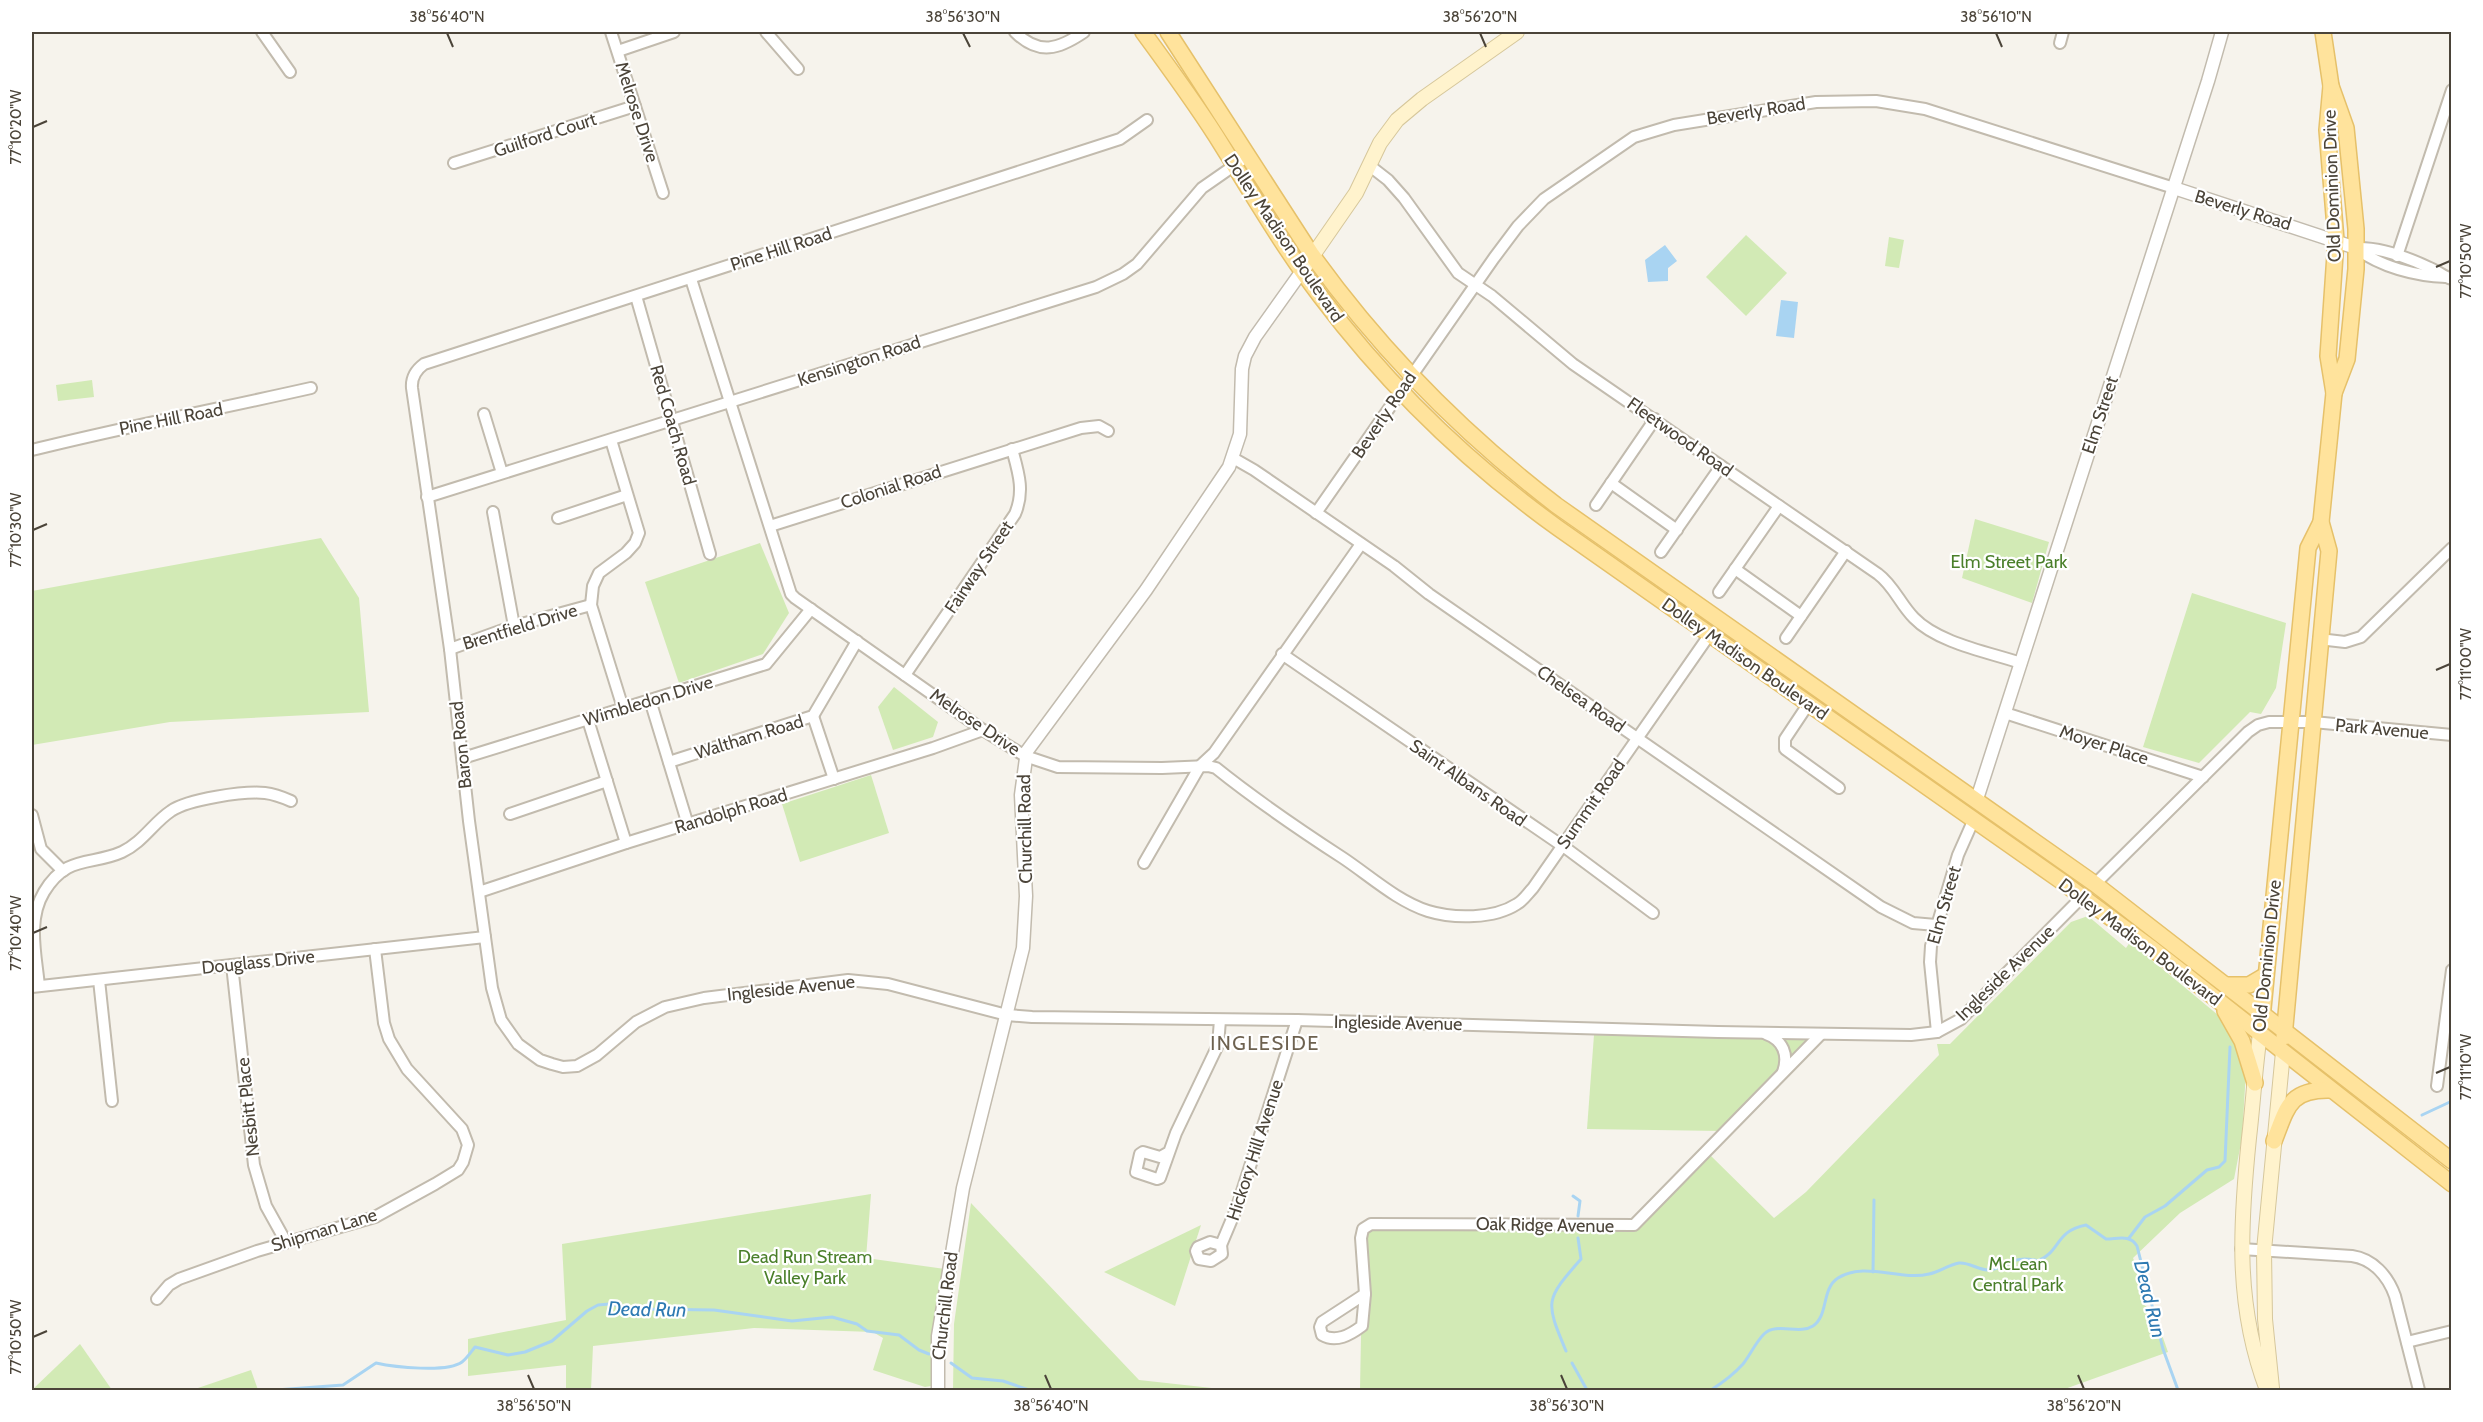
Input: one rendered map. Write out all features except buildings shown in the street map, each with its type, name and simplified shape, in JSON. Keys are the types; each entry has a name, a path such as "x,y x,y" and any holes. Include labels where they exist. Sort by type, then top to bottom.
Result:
{"main road":[{"name":"Dolley Madison Boulevard","path":"1143,32 1234,165 1302,271 1354,339 1401,392 1449,440 1498,483 1565,534 2061,881 2451,1185"},
{"name":"Dolley Madison Boulevard","path":"1168,32 1312,255 1352,308 1411,376 1468,433 1556,505 2095,884 2451,1161"},
{"path":"1302,271 1356,193 1380,142 1402,115 1517,32"},
{"name":"Old Dominion Drive","path":"2323,32 2331,87 2346,128 2353,189 2356,248 2347,359 2334,393"},
{"name":"Old Dominion Drive","path":"2267,1390 2258,1366 2249,1327 2243,1287 2241,1249 2244,1191 2308,548 2321,522 2334,393 2328,356 2336,240 2327,130 2331,87"},
{"name":"Old Dominion Drive","path":"2272,1390 2265,1319 2264,1250 2319,639 2329,551 2321,522"},
{"path":"2061,881 2083,887 2095,884"},
{"path":"2082,897 2087,895 2096,897 2130,910"},
{"path":"2226,985 2249,986 2266,975"},
{"path":"2220,1003 2242,1041 2255,1083"},
{"path":"2274,1141 2287,1109 2295,1097 2313,1090 2330,1090"}],"street":[{"path":"262,32 290,72"},
{"name":"Melrose Drive","path":"611,32 663,193"},
{"path":"618,51 674,32"},
{"path":"766,32 798,69"},
{"path":"1015,32 1032,44 1049,48 1064,44 1084,32"},
{"path":"2060,43 2064,32"},
{"name":"Elm Street","path":"1977,799 2222,32"},
{"path":"2397,256 2451,90"},
{"name":"Beverly Road","path":"1316,513 1475,285 1532,210 1550,194 1627,141 1649,131 1674,125 1805,104 1866,101 1925,109 2336,240 2356,248 2371,260 2427,277 2449,278"},
{"name":"Guilford Court","path":"454,163 635,106"},
{"name":"Pine Hill Road","path":"414,375 424,364 1120,139 1147,120"},
{"name":"Kensington Road","path":"427,497 1040,305 1112,280 1137,264 1194,196 1210,181 1248,156"},
{"name":"Fleetwood Road","path":"1370,166 1388,180 1404,198 1458,273 1492,296 1573,364 1883,578 1910,613 1924,626 1951,639 2021,663"},
{"name":"Beverly Road","path":"2356,248 2368,247 2397,256 2430,268 2449,278"},
{"name":"Churchill Road","path":"938,1390 938,1336 950,1257 976,1132 1022,954 1026,920 1021,795 1025,756 1032,742 1184,536 1233,458 1241,425 1242,376 1245,356 1255,337 1302,271"},
{"name":"Melrose Drive","path":"691,279 791,594 983,730 1025,756 1058,767 1200,766 1216,768 1269,808 1377,882 1418,907 1454,916 1478,915 1508,909"},
{"name":"Red Coach Road","path":"636,296 710,554"},
{"name":"Baron Road","path":"414,375 412,388 450,649 479,892 496,1005 501,1020 512,1038 540,1060 563,1067 577,1066"},
{"name":"Pine Hill Road","path":"32,450 132,425 203,413 311,388"},
{"path":"483,414 502,473"},
{"path":"1596,505 1655,419"},
{"name":"Colonial Road","path":"770,526 1081,428 1099,426 1108,431"},
{"path":"610,440 639,533 635,543 626,553 598,573 593,586 591,605 623,708"},
{"name":"Fairway Street","path":"905,675 1015,513 1021,492 1012,449"},
{"name":"Chelsea Road","path":"1233,458 1361,544 1881,908 1913,922 1936,925"},
{"path":"1661,552 1721,466"},
{"path":"1611,483 1677,530"},
{"path":"558,518 627,495"},
{"path":"1719,592 1779,506"},
{"path":"493,512 514,626"},
{"path":"1144,863 1200,766 1214,753 1361,544"},
{"path":"2319,639 2345,642 2361,637 2451,548"},
{"path":"1786,638 1846,551"},
{"path":"1735,569 1801,616"},
{"name":"Brentfield Drive","path":"450,649 514,626 591,605"},
{"name":"Wimbledon Drive","path":"462,758 766,664 811,609"},
{"name":"Summit Road","path":"1508,909 1522,900 1533,888 1710,634"},
{"name":"Waltham Road","path":"669,762 813,716 857,641"},
{"name":"Saint Albans Road","path":"1282,654 1567,849 1653,913"},
{"path":"650,700 688,825"},
{"path":"1809,703 1785,739 1785,749 1839,788"},
{"name":"Moyer Place","path":"2005,713 2203,777"},
{"path":"813,716 834,779"},
{"path":"588,720 626,843"},
{"path":"2095,884 2254,727 2269,722 2313,722"},
{"name":"Park Avenue","path":"2313,722 2451,735"},
{"name":"Randolph Road","path":"479,892 983,730"},
{"path":"510,814 607,781"},
{"path":"35,986 34,919 44,892 63,871 74,864 120,853 131,848 171,811 195,801 257,793 279,796 291,801"},
{"path":"32,815 41,849 63,871"},
{"name":"Elm Street","path":"1937,1032 1930,962 1936,925 1958,855 1974,819"},
{"name":"Ingleside Avenue","path":"577,1066 597,1055 636,1022 665,1007 704,998 848,980 888,984 1007,1015 1917,1035 1937,1032 1961,1019 2082,897"},
{"name":"Douglass Drive","path":"35,986 485,937"},
{"name":"Shipman Lane","path":"157,1299 179,1279 257,1251 375,1217 458,1170 467,1154 468,1145 462,1129 406,1069 389,1039 384,1023 375,949"},
{"name":"Nesbitt Place","path":"232,964 254,1165 266,1206 286,1242"},
{"path":"2437,1086 2451,970"},
{"path":"99,980 112,1101"},
{"path":"1169,1152 1218,1045 1220,1020"},
{"name":"Hickory Hill Avenue","path":"1221,1245 1238,1207 1297,1020"},
{"path":"1763,1033 1777,1040 1784,1051 1785,1065 1781,1075"},
{"name":"Oak Ridge Avenue","path":"1365,1294 1361,1238 1363,1229 1371,1224 1634,1226 1821,1034"},
{"path":"2241,1249 2359,1257 2375,1266 2393,1289 2420,1390"},
{"path":"1365,1294 1362,1326 1343,1337 1322,1335 1320,1327 1322,1322 1365,1294"},
{"path":"2407,1342 2451,1331"}],"green space":[{"path":"1746,235 1787,273 1746,316 1706,277"},
{"path":"1889,237 1904,240 1899,268 1885,266"},
{"path":"92,380 94,397 58,401 56,385"},
{"name":"Elm Street Park","path":"1975,519 2049,542 2032,603 1962,578"},
{"path":"321,538 359,598 369,712 170,722 32,745 32,591"},
{"path":"760,543 789,613 763,654 679,683 645,582"},
{"path":"2192,593 2286,623 2276,688 2261,714 2250,712 2199,763 2143,747"},
{"path":"894,687 938,722 933,737 893,750 878,707"},
{"path":"871,775 889,833 800,862 782,804"},
{"name":"McLean Central Park","path":"2088,916 2126,948 2130,942 2218,1015 2247,1054 2242,1138 2234,1179 2180,1213 2133,1258 2144,1305 2154,1312 2168,1352 2062,1390 1360,1390 1363,1229 1630,1231 1710,1155 1774,1218 1806,1192 1939,1055 1937,1044 1950,1044 2071,922"},
{"path":"1594,1035 1815,1040 1721,1131 1587,1129"},
{"name":"Dead Run Stream Valley Park","path":"871,1194 866,1258 945,1269 931,1386 925,1387 873,1370 883,1338 873,1332 754,1328 593,1346 591,1390 566,1390 566,1365 468,1376 468,1339 566,1320 562,1244"},
{"path":"971,1203 1139,1380 1230,1390 953,1390 954,1324"},
{"path":"1201,1225 1175,1306 1104,1272"},
{"path":"80,1344 112,1390 32,1390"},
{"path":"251,1370 258,1390 192,1390"}],"water":[{"path":"1665,245 1677,261 1668,268 1668,281 1648,282 1645,260"},
{"path":"1781,300 1798,302 1794,338 1776,336"}],"waterway":[{"path":"2129,1238 2145,1217 2165,1206 2207,1170 2219,1167 2225,1161 2230,1047"},
{"path":"2422,1115 2452,1101"},
{"path":"1573,1196 1580,1201 1578,1216"},
{"path":"1873,1272 1874,1200"},
{"name":"Dead Run","path":"1711,1390 1739,1368 1764,1334 1775,1329 1801,1329 1813,1326 1821,1315 1829,1289 1838,1278 1848,1273 1871,1271 1918,1275 1933,1273 1959,1263 1990,1270 2017,1260 2038,1261 2051,1252 2063,1236 2086,1225 2106,1239 2127,1239 2137,1246 2163,1349 2178,1390"},
{"path":"1566,1351 1554,1321 1552,1302 1561,1284 1581,1259 1578,1238"},
{"name":"Dead Run","path":"276,1390 343,1385 376,1363 420,1368 455,1365 462,1362 475,1347 508,1355 525,1352 552,1341 587,1311 598,1305 609,1304 642,1309 714,1310 792,1321 832,1317 857,1324 867,1331 899,1335 919,1350 929,1354"},
{"name":"Dead Run","path":"951,1363 972,1378 1003,1381 1029,1390"},
{"path":"1572,1363 1587,1390"}],"district":[{"name":"INGLESIDE","path":"1265,1043"}]}
